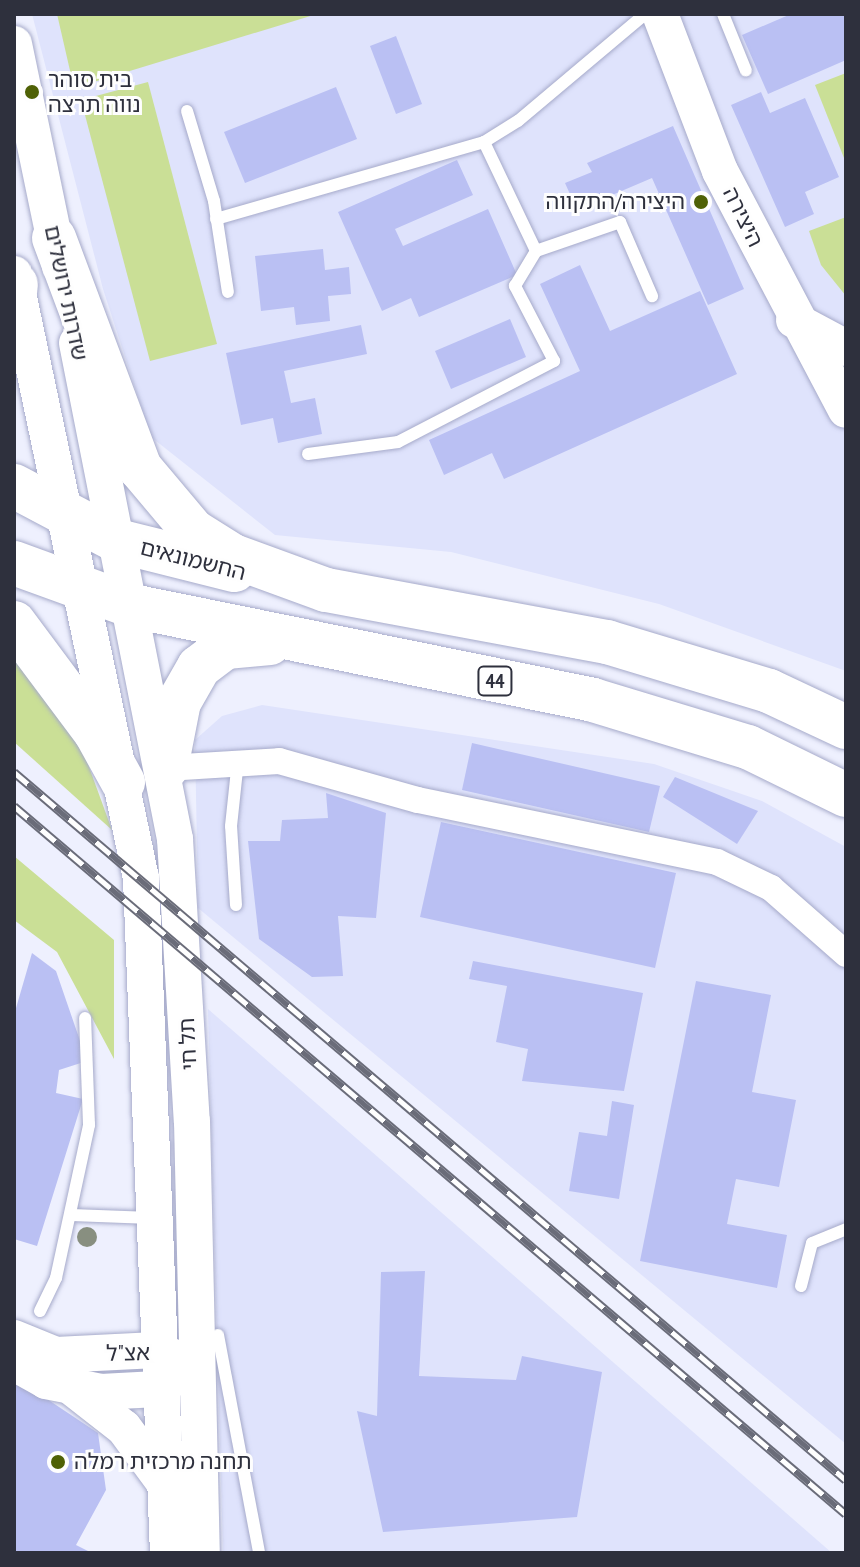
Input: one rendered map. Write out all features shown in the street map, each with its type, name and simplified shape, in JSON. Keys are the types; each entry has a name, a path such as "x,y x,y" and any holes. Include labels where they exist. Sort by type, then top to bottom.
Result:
{"highway":[{"path":"54,238 121,430 154,487 193,531 233,556 326,590 607,642 769,691 846,727"},
{"name":"החשמונאים","path":"14,486 64,518 118,541 326,590"},
{"name":"44","path":"14,563 83,592 132,606 650,717 748,747 846,795"},
{"path":"14,623 96,733 123,782"},
{"path":"166,768 179,702 199,667 226,647 334,649"}],"main road":[{"name":"היצירה","path":"660,14 720,171 794,320 846,410"},
{"name":"שדרות ירושלים","path":"14,44 118,541"},
{"path":"15,287 64,518 83,592"},
{"path":"794,320 846,348"},
{"name":"תל חי","path":"118,541 166,768 192,1121 195,1366 202,1553"},
{"name":"תל חי","path":"83,592 141,878 157,1389 168,1553"},
{"name":"אצ\"ל","path":"14,1338 56,1355 156,1350 195,1366"},
{"name":"אצ\"ל","path":"14,1363 73,1388 157,1389 195,1366"},
{"path":"73,1388 124,1428 165,1485"}],"street":[{"path":"166,768 239,759 279,761 418,800 717,862 771,888 846,954"}],"lane":[{"path":"216,219 484,142 518,121 645,14"},
{"path":"723,14 746,71"},
{"path":"187,111 216,219 228,292"},
{"path":"484,142 536,251"},
{"path":"308,454 398,442 554,361 515,286 536,251 620,222 652,296"},
{"path":"236,905 231,826 239,759"},
{"path":"40,1311 71,1215 89,1125 85,1018"},
{"path":"71,1215 152,1218"},
{"path":"801,1286 812,1243 846,1229"},
{"path":"218,1335 259,1553"}],"shaded area":[{"path":"32,14 846,14 846,671 659,604 451,552 275,535 151,437 103,289"},
{"path":"262,705 654,764 762,801 846,847 846,1444 198,908 195,740 222,716"},
{"path":"208,1009 832,1553 223,1553"}],"green space":[{"path":"57,14 317,14 74,88"},
{"path":"846,73 846,163 815,85"},
{"path":"148,82 217,344 150,361 81,100"},
{"path":"846,217 846,296 821,265 809,231"},
{"path":"14,657 81,745 112,830 14,742"},
{"path":"14,856 114,940 114,1059 57,952 14,920"}],"building":[{"path":"791,14 846,14 846,60 768,94 742,35"},
{"path":"396,36 422,104 396,114 370,46"},
{"path":"336,87 357,139 245,183 224,132"},
{"path":"761,92 770,113 805,98 839,177 805,192 814,214 785,227 731,105"},
{"path":"673,126 744,289 708,305 652,178 577,210 565,183 592,172 587,163"},
{"path":"457,160 473,195 395,229 403,246 488,209 517,275 419,317 411,298 382,311 338,212"},
{"path":"323,249 325,270 349,267 351,294 328,296 330,321 296,325 294,307 261,311 255,256"},
{"path":"580,265 610,331 700,291 737,374 504,479 492,453 444,475 429,440 580,371 540,284"},
{"path":"510,319 526,357 451,389 435,351"},
{"path":"361,325 367,354 284,371 291,403 315,398 322,434 278,443 273,418 241,425 226,353"},
{"path":"472,743 660,786 649,832 462,790"},
{"path":"675,777 758,811 737,844 663,797"},
{"path":"326,793 386,813 376,918 338,916 343,976 312,977 259,939 248,841 280,841 282,820 328,818"},
{"path":"441,822 676,873 655,968 420,917"},
{"path":"32,953 56,971 87,1061 59,1070 56,1093 83,1099 37,1246 14,1239 14,1015"},
{"path":"473,961 643,993 624,1091 522,1081 528,1049 496,1042 507,986 469,979"},
{"path":"696,981 771,995 752,1092 796,1100 779,1187 736,1179 727,1224 787,1235 777,1288 640,1261"},
{"path":"612,1101 634,1105 619,1199 569,1191 579,1132 607,1136"},
{"path":"425,1271 419,1376 516,1380 522,1356 602,1372 577,1517 383,1532 357,1411 377,1416 381,1272"},
{"name":"תחנה מרכזית רמלה","path":"14,1377 98,1433 106,1490 76,1545 92,1553 14,1553"}],"railway":[{"path":"14,772 846,1480"},
{"path":"14,806 846,1514"}],"place":[{"name":"בית סוהר נווה תרצה","path":"32,92"},
{"name":"היצירה/התקווה","path":"701,202"},
{"name":"תחנה מרכזית רמלה","path":"58,1462"}]}
